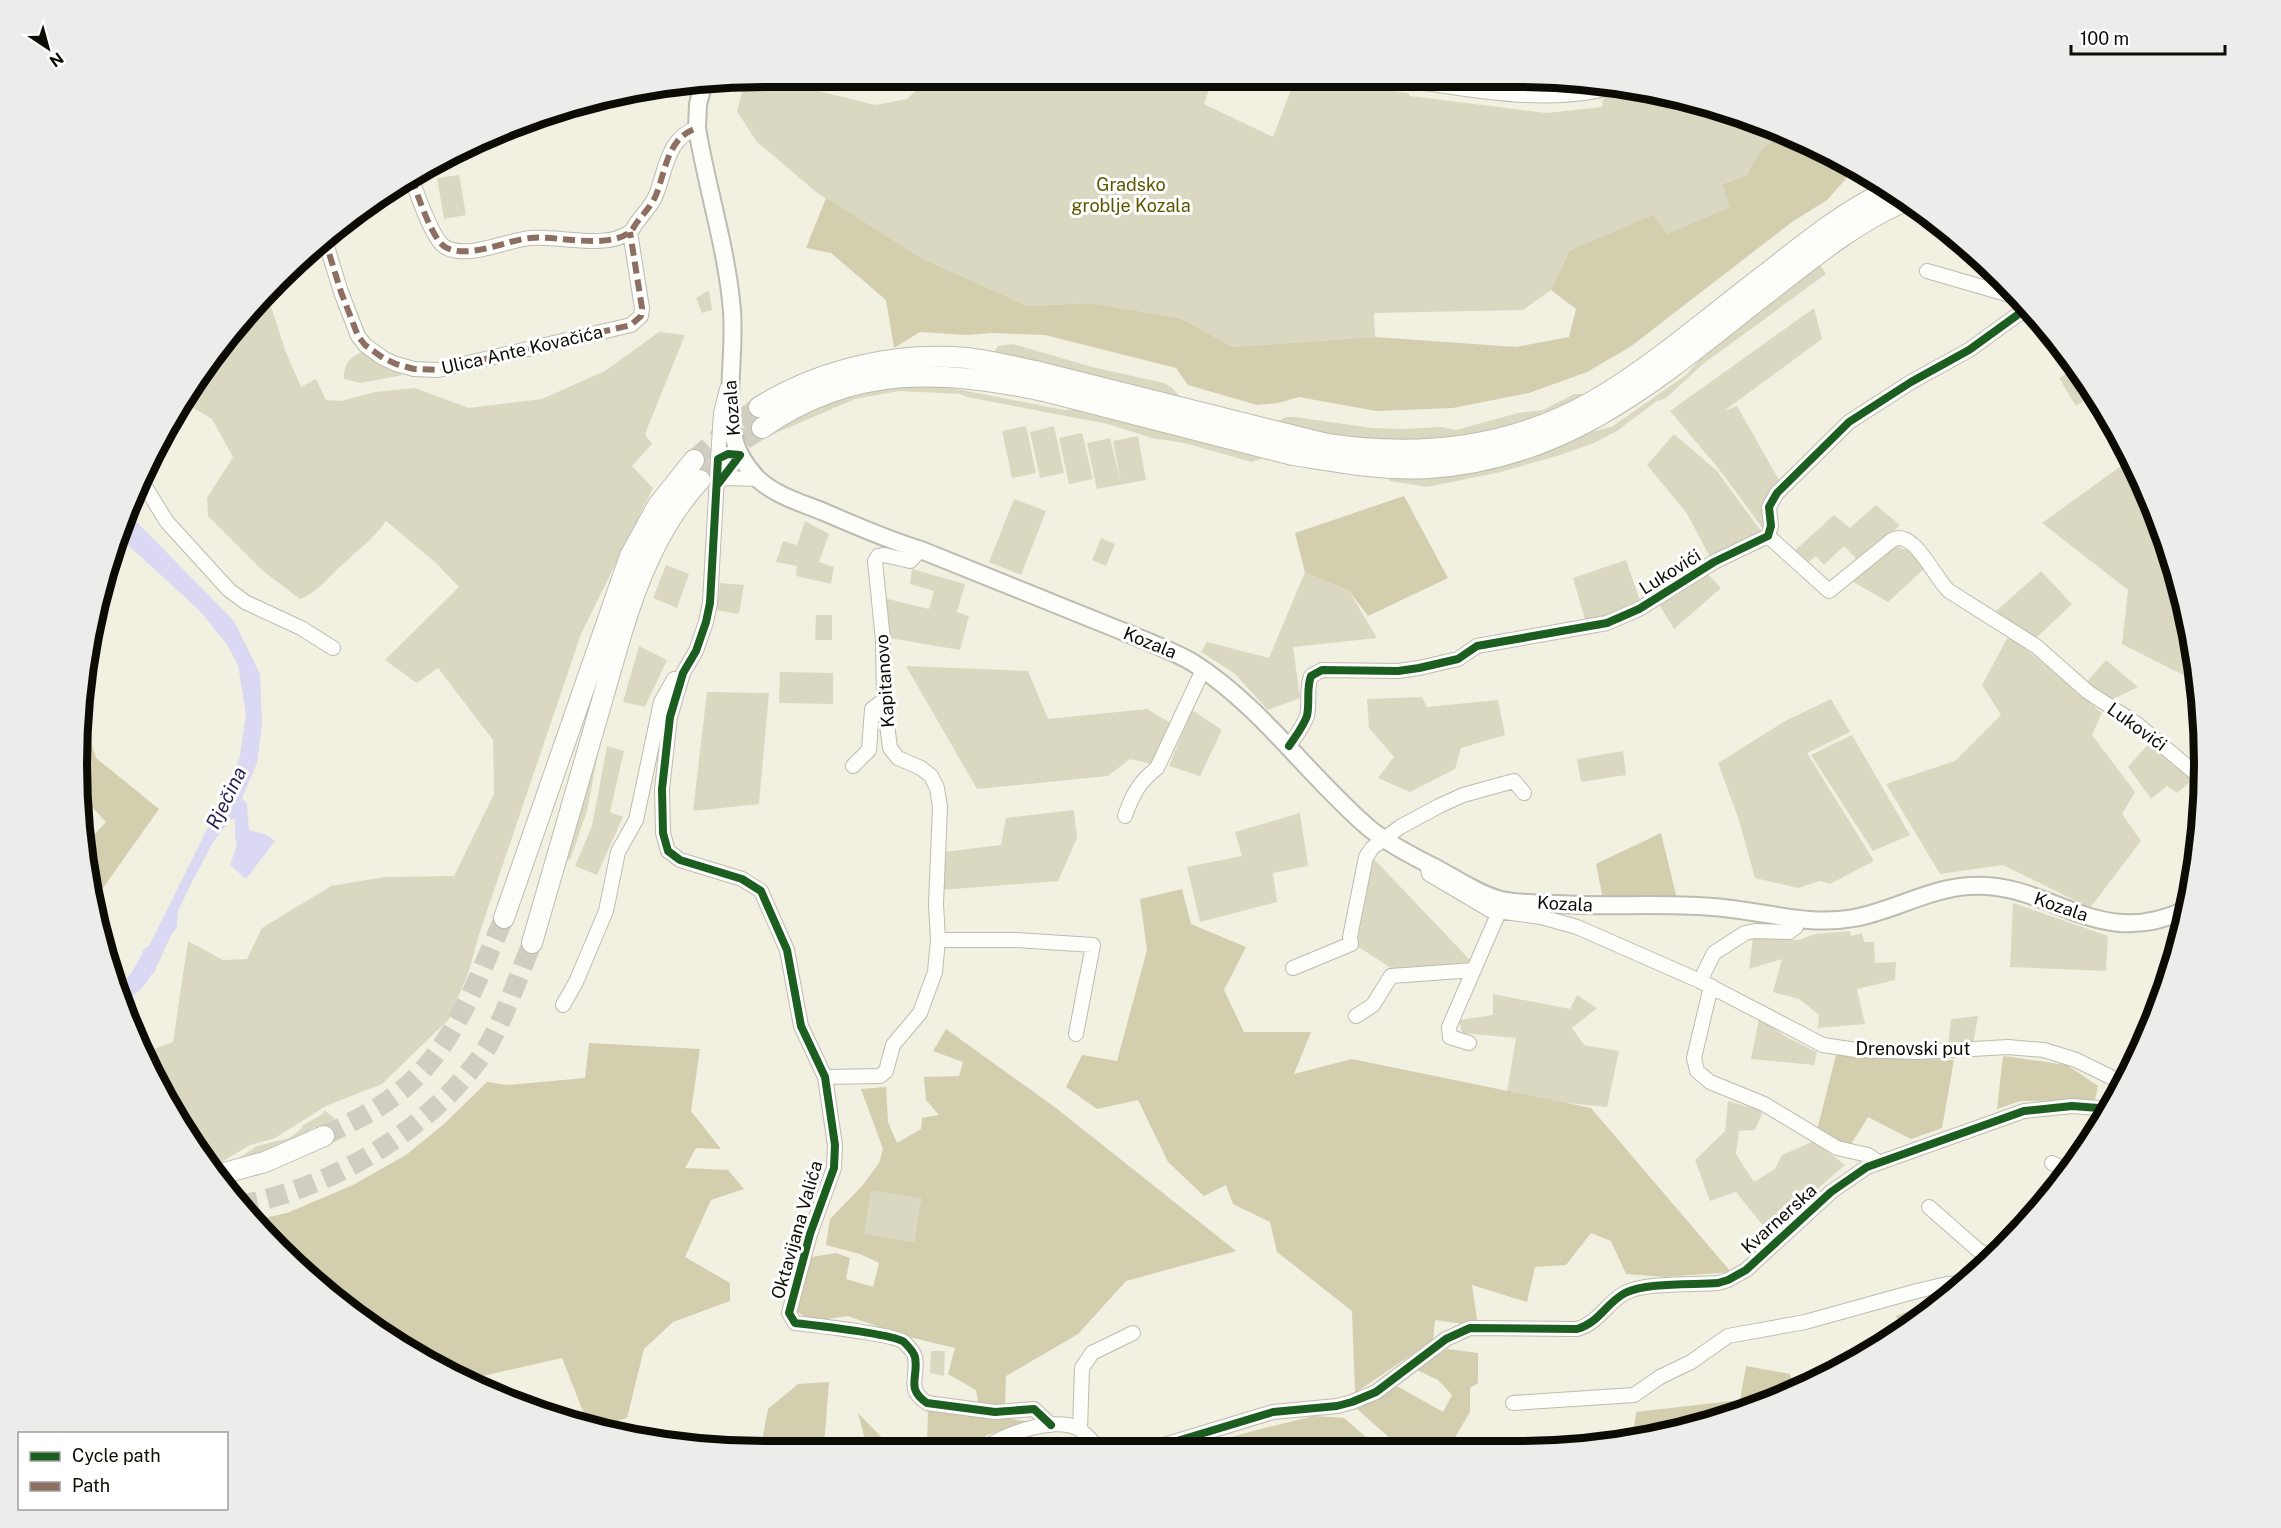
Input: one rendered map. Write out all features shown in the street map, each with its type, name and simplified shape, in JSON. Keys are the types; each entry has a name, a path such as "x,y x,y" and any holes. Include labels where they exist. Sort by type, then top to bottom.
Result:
{"highway":[{"path":"759,407 806,383 852,368 897,359 944,357 989,361 1035,371 1327,444 1373,450 1407,451 1442,449 1487,442 1537,427 1595,400 1652,361 1827,227 1882,194"},
{"path":"762,428 800,405 865,382 910,376 957,376 1008,383 1048,392 1293,455 1331,462 1403,468 1436,467 1482,461 1554,439 1620,404 1666,372 1842,237 1898,205"},
{"path":"504,918 630,556 658,506 694,460"},
{"path":"532,943 627,613 653,548 677,508 714,481"},
{"path":"225,1173 281,1156 324,1136"}],"main road":[{"name":"Kozala","path":"702,90 698,104 697,128 727,271 732,314 730,415 735,446 759,479 786,496 890,540 921,550 1178,654 1236,696 1385,840 1476,889 1502,900 1600,906 1715,907 1821,922 1855,918 1967,886 1994,886 2105,922 2119,924 2156,920 2177,913"}],"street":[{"path":"1459,87 1560,97 1594,92"},
{"path":"414,185 434,233 440,242 452,249 472,251 534,237 604,240 630,232 655,197 671,149 680,139 697,128"},
{"name":"Ulica Ante Kovačića","path":"327,247 358,336 375,353 396,364 414,369 438,370 631,325 637,321 641,316 642,308 630,232"},
{"path":"1928,271 2003,293"},
{"path":"1768,536 1771,526 1769,507 1777,493 1849,422 1911,382 1969,350 2021,312"},
{"name":"Oktavijana Valića","path":"729,378 721,413 714,481 710,603 696,651 683,673 670,717 662,789 663,833 668,850 680,860 742,879 761,891 787,950 801,1026 825,1077 835,1145 834,1168 810,1234 789,1313 795,1323 836,1327 903,1341 914,1354 916,1366 914,1388 918,1397 927,1402 995,1412 1022,1408 1034,1409 1051,1425"},
{"path":"718,459 728,454 740,455"},
{"path":"714,481 740,455"},
{"path":"714,481 759,479"},
{"path":"146,489 167,522 229,590 245,602 301,628 333,648"},
{"name":"Lukovići","path":"1289,746 1306,716 1308,684 1311,676 1322,670 1419,669 1458,660 1477,646 1607,623 1639,609 1714,562 1768,536 1828,591 1892,540 1900,538 1910,542 1922,554 1938,579 1949,591 2036,646 2088,692 2137,724 2194,772"},
{"name":"Kapitanovo","path":"825,1077 873,1078 886,1071 893,1045 920,1013 935,972 938,940 936,904 940,807 937,788 931,776 921,768 898,758 890,748 884,700 883,640 875,561 878,556 884,555 910,561 921,550"},
{"path":"1125,816 1136,789 1144,778 1157,768 1203,670"},
{"name":"Oktavijana Valića","path":"563,1005 576,982 606,911 618,852 636,820 661,702 676,675 683,673"},
{"path":"853,766 869,750 872,709 884,700"},
{"path":"1293,968 1351,944 1350,936 1366,857 1372,848 1416,818 1462,795 1514,781 1524,793"},
{"name":"Drenovski put","path":"1427,863 1428,872 1436,879 1490,910 1564,922 1705,984 1823,1045 1848,1049 1919,1052 2008,1047 2044,1050 2076,1060 2115,1079"},
{"path":"1469,1043 1450,1037 1449,1027 1499,912"},
{"path":"1797,920 1796,927 1789,932 1749,932 1719,948 1709,959 1694,1058 1695,1066 1700,1074 1719,1086 1764,1104 1837,1148 1855,1154 1868,1155 1878,1162"},
{"path":"938,940 1015,940 1093,945 1076,1034"},
{"path":"1356,1016 1373,1005 1390,976 1474,970"},
{"name":"Kvarnerska","path":"1177,1441 1273,1412 1337,1406 1352,1402 1376,1392 1446,1340 1466,1329 1577,1329 1590,1325 1617,1298 1632,1290 1718,1283 1728,1280 1746,1270 1844,1181 1878,1162 2024,1111 2072,1106 2100,1107"},
{"path":"2052,1163 2060,1167"},
{"path":"1929,1207 1984,1254"},
{"path":"1513,1403 1634,1395 1660,1377 1691,1362 1728,1336 1805,1322 1950,1284"},
{"path":"1091,1441 1080,1429 1082,1368 1092,1353 1133,1333"},
{"name":"Oktavijana Valića","path":"996,1441 1013,1434 1051,1425 1080,1429"}],"green space":[{"name":"Gradsko groblje Kozala","path":"743,87 802,87 875,105 907,99 920,87 1210,87 1204,104 1273,137 1292,87 1357,87 1546,113 1602,107 1603,99 1616,95 1692,110 1776,139 1761,150 1746,176 1722,184 1731,207 1667,234 1569,251 1551,290 1523,310 1374,313 1375,337 1233,347 1180,318 1091,303 1028,306 923,259 817,193 756,141 737,111"},
{"path":"459,175 466,215 444,219 437,178"},
{"path":"1819,263 1826,274 1703,364 1665,399 1657,401 1617,431 1594,443 1501,472 1427,487 1390,481 1386,475 1580,435 1613,426 1686,375 1709,349"},
{"path":"709,290 712,310 702,313 696,298"},
{"path":"270,302 285,350 301,387 316,379 326,400 341,401 375,392 415,388 469,408 542,399 605,371 659,332 685,335 645,434 652,444 632,466 653,488 581,634 479,935 469,971 449,1019 382,1084 326,1106 275,1138 250,1145 218,1163 178,1102 151,1050 173,1042 188,941 223,960 247,959 262,928 331,886 384,877 454,876 494,794 493,740 438,668 417,683 385,660 459,587 436,563 386,521 371,539 323,584 300,599 263,571 208,516 207,498 233,457 212,419 190,406 227,352"},
{"path":"1814,308 1822,339 1724,411 1737,406 1779,480 1767,498 1763,529 1719,469 1670,411"},
{"path":"1013,344 1092,367 1164,383 1185,402 993,354 998,346"},
{"path":"362,352 387,369 403,375 360,383 344,379 348,362"},
{"path":"2069,373 2087,399 2076,406 2059,378"},
{"path":"926,383 1064,410 1088,409 1299,465 1264,458 1252,462 1184,443 1152,438 1108,424 960,394 899,391 855,399 769,436 768,434 814,409 850,394"},
{"path":"1574,394 1587,394 1534,421 1449,441 1354,441 1274,424 1285,417 1295,417 1372,428 1441,427 1456,430 1518,413 1543,410"},
{"path":"1026,426 1036,473 1012,478 1002,431"},
{"path":"1054,426 1064,473 1040,478 1030,432"},
{"path":"1082,433 1093,479 1069,484 1059,438"},
{"path":"1674,434 1717,471 1761,531 1710,557 1686,512 1647,465"},
{"path":"1138,436 1146,480 1097,489 1087,443 1110,438 1121,483 1113,441"},
{"path":"2124,464 2158,546 2181,632 2188,678 2122,644 2128,590 2042,523"},
{"path":"1014,499 1046,511 1021,575 989,562"},
{"path":"1876,505 1900,525 1859,562 1844,546 1824,565 1816,556 1805,565 1793,552 1834,515 1850,528"},
{"path":"805,521 829,534 819,562 834,567 831,584 796,576 797,566 776,562 783,541 797,545"},
{"path":"1101,538 1115,544 1106,566 1092,560"},
{"path":"1891,545 1910,551 1924,569 1888,602 1850,580"},
{"path":"1626,560 1640,601 1610,618 1586,623 1573,578"},
{"path":"666,565 689,574 677,608 653,598"},
{"path":"912,569 965,584 957,612 969,616 960,650 889,638 884,598 929,609 934,591 910,584"},
{"path":"2041,571 2072,604 2035,639 1993,614"},
{"path":"1305,572 1349,591 1377,638 1293,647 1300,698 1268,710 1234,673 1201,652 1207,642 1269,658"},
{"path":"1706,572 1721,588 1674,629 1658,603"},
{"path":"720,583 744,585 739,614 716,610"},
{"path":"816,615 832,615 832,640 815,640"},
{"path":"2009,635 2102,713 2092,735 2135,792 2122,814 2141,841 2090,908 2003,865 1940,874 1886,784 1955,761 2001,715 1982,685"},
{"path":"639,646 667,660 645,707 623,702"},
{"path":"2106,660 2138,687 2109,701 2085,684"},
{"path":"906,666 1028,671 1048,719 1147,709 1174,725 1155,765 1130,759 1108,776 977,789"},
{"path":"780,672 833,673 833,704 779,703"},
{"path":"707,692 769,693 759,804 693,811"},
{"path":"1422,697 1427,707 1498,700 1505,735 1461,748 1455,769 1410,792 1378,778 1394,757 1369,728 1367,699"},
{"path":"1831,699 1850,732 1807,753 1874,861 1830,884 1820,881 1798,888 1755,878 1738,817 1718,763 1787,720"},
{"path":"1192,710 1222,730 1200,776 1169,766"},
{"path":"1852,735 1910,835 1873,851 1811,755"},
{"path":"2150,742 2192,780 2177,793 2167,786 2151,799 2128,767"},
{"path":"607,746 624,751 610,812 623,817 597,875 575,866 592,826"},
{"path":"597,747 599,748 587,811 570,860 565,858"},
{"path":"1623,751 1626,775 1581,782 1577,759"},
{"path":"1074,810 1077,838 1058,881 941,890 943,852 1001,845 1006,818"},
{"path":"1300,813 1308,866 1273,873 1277,902 1200,922 1187,867 1242,856 1235,832"},
{"path":"1372,857 1472,962 1394,970 1357,946"},
{"path":"2013,903 2108,936 2106,971 2010,967"},
{"path":"1850,931 1851,936 1862,933 1864,942 1874,942 1875,963 1896,962 1895,980 1857,989 1865,1024 1818,1028 1819,1015 1799,999 1773,992 1782,959 1749,969 1753,938 1799,940 1815,934"},
{"path":"1493,994 1570,1009 1577,995 1597,1008 1572,1028 1584,1045 1619,1051 1607,1107 1506,1097 1516,1038 1462,1033 1459,1020 1493,1015"},
{"path":"1978,1016 1973,1045 1948,1047 1951,1019"},
{"path":"1759,1019 1788,1038 1817,1052 1814,1065 1751,1059"},
{"path":"1728,1101 1763,1111 1755,1130 1739,1131 1736,1154 1754,1182 1775,1169 1782,1155 1814,1141 1845,1165 1768,1232 1736,1192 1710,1201 1695,1160 1725,1131"},
{"path":"324,1110 334,1120 317,1130 315,1127 310,1130 312,1133 287,1144 231,1163 257,1146 289,1138 303,1125 323,1114"},
{"path":"871,1189 921,1197 914,1242 863,1234"},
{"path":"931,1351 945,1351 944,1376 930,1373"}],"shaded area":[{"path":"1500,87 1566,89 1500,91"},
{"path":"1776,139 1848,174 1827,200 1792,222 1630,347 1587,372 1529,393 1453,408 1376,411 1299,397 1278,403 1257,405 1188,385 1176,368 1045,335 991,333 968,335 920,332 894,348 886,300 831,253 806,248 826,198 923,259 1028,306 1091,303 1180,318 1233,347 1375,337 1516,347 1569,337 1576,309 1551,290 1569,251 1653,215 1667,234 1730,207 1722,184 1746,176 1761,150"},
{"path":"1404,496 1448,578 1368,616 1349,591 1305,572 1295,533"},
{"path":"88,732 96,758 159,809 99,893 91,838 106,822 88,803"},
{"path":"1661,833 1677,899 1603,899 1596,864"},
{"path":"1182,889 1191,924 1246,947 1224,990 1244,1032 1311,1032 1294,1074 1352,1059 1591,1108 1731,1272 1665,1277 1626,1274 1611,1241 1591,1233 1566,1265 1535,1267 1527,1302 1472,1285 1478,1326 1435,1320 1433,1340 1355,1393 1352,1311 1277,1252 1270,1222 1233,1204 1226,1185 1204,1196 1168,1162 1138,1100 1097,1109 1066,1087 1082,1055 1117,1061 1147,950 1140,899"},
{"path":"946,1029 1056,1108 1236,1251 1126,1281 1078,1334 1006,1376 1005,1406 979,1406 976,1390 948,1374 955,1348 905,1336 848,1316 813,1321 794,1310 812,1257 836,1253 850,1258 846,1279 873,1287 879,1263 860,1254 826,1245 830,1219 863,1185 879,1163 883,1149 861,1089 886,1087 888,1122 897,1143 921,1129 922,1118 939,1115 926,1100 924,1077 959,1076 963,1062 933,1051","holes":["871,1190 921,1198 914,1242 864,1234"]},
{"path":"589,1043 700,1049 691,1111 721,1149 696,1148 685,1168 728,1170 744,1189 711,1200 685,1257 730,1283 730,1301 673,1322 644,1349 627,1418 610,1423 585,1417 562,1358 478,1377 425,1350 352,1301 285,1243 263,1218 287,1213 353,1185 406,1155 444,1124 487,1082 508,1085 585,1078"},
{"path":"1836,1055 1954,1060 1942,1128 1911,1139 1868,1117 1848,1149 1817,1130"},
{"path":"2003,1056 2067,1065 2098,1086 2095,1100 2020,1101 1997,1109"},
{"path":"1921,1306 1899,1323 1896,1316"},
{"path":"1447,1349 1478,1353 1478,1383 1470,1388 1470,1412 1453,1441 1393,1441 1357,1409 1397,1386 1443,1412 1452,1395 1438,1380 1415,1369"},
{"path":"1746,1366 1790,1374 1792,1382 1735,1405 1692,1418 1634,1430 1636,1412 1740,1400"},
{"path":"829,1382 824,1441 762,1441 768,1409 798,1384"},
{"path":"928,1407 1032,1422 987,1435 981,1441 927,1441"},
{"path":"858,1413 885,1441 865,1441"},
{"path":"1314,1416 1344,1418 1371,1441 1218,1441"}],"water":[{"name":"Rječina","path":"134,519 234,621 260,674 262,725 257,763 242,798 247,804 249,830 267,835 275,841 246,879 230,865 237,845 235,819 231,819 213,842 191,884 178,911 177,927 154,973 146,977 135,974 227,789 240,756 246,714 238,665 226,643 199,610 125,542"}],"waterway":[{"name":"Rječina","path":"126,989 143,972 151,955"}],"tunnel":[{"path":"694,460 725,432 759,407"},
{"path":"700,480 735,446 762,428"},
{"path":"324,1136 385,1103 414,1079 432,1060 460,1016 504,918"},
{"path":"249,1202 307,1186 341,1171 374,1153 405,1132 434,1108 460,1083 482,1055 503,1016 532,943"}],"marked path":[{"path":"414,185 435,235 445,247 454,250 476,250 530,238 608,240 620,237 632,230 654,199 673,147 679,139 697,128"},
{"path":"327,247 358,336 365,345 396,364 414,369 438,370 631,325 641,316 642,308 630,232"}],"cycle path":[{"path":"1289,746 1307,716 1311,676 1322,670 1398,671 1419,668 1458,659 1477,646 1607,623 1639,609 1714,562 1768,536 1771,526 1769,507 1777,493 1849,422 1911,382 1969,350 2021,312"},
{"path":"718,484 740,455 728,454 718,459 710,603 696,651 683,673 670,717 662,789 663,833 668,851 680,860 742,879 761,891 787,950 801,1026 825,1077 835,1145 834,1168 810,1234 789,1313 795,1323 870,1333 904,1342 915,1357 916,1392 927,1403 995,1412 1034,1409 1051,1425"},
{"path":"1177,1441 1273,1412 1337,1406 1352,1402 1376,1392 1446,1339 1470,1328 1577,1329 1597,1318 1618,1297 1634,1289 1718,1283 1728,1280 1746,1270 1831,1192 1867,1167 2024,1111 2072,1106 2099,1108"}]}
